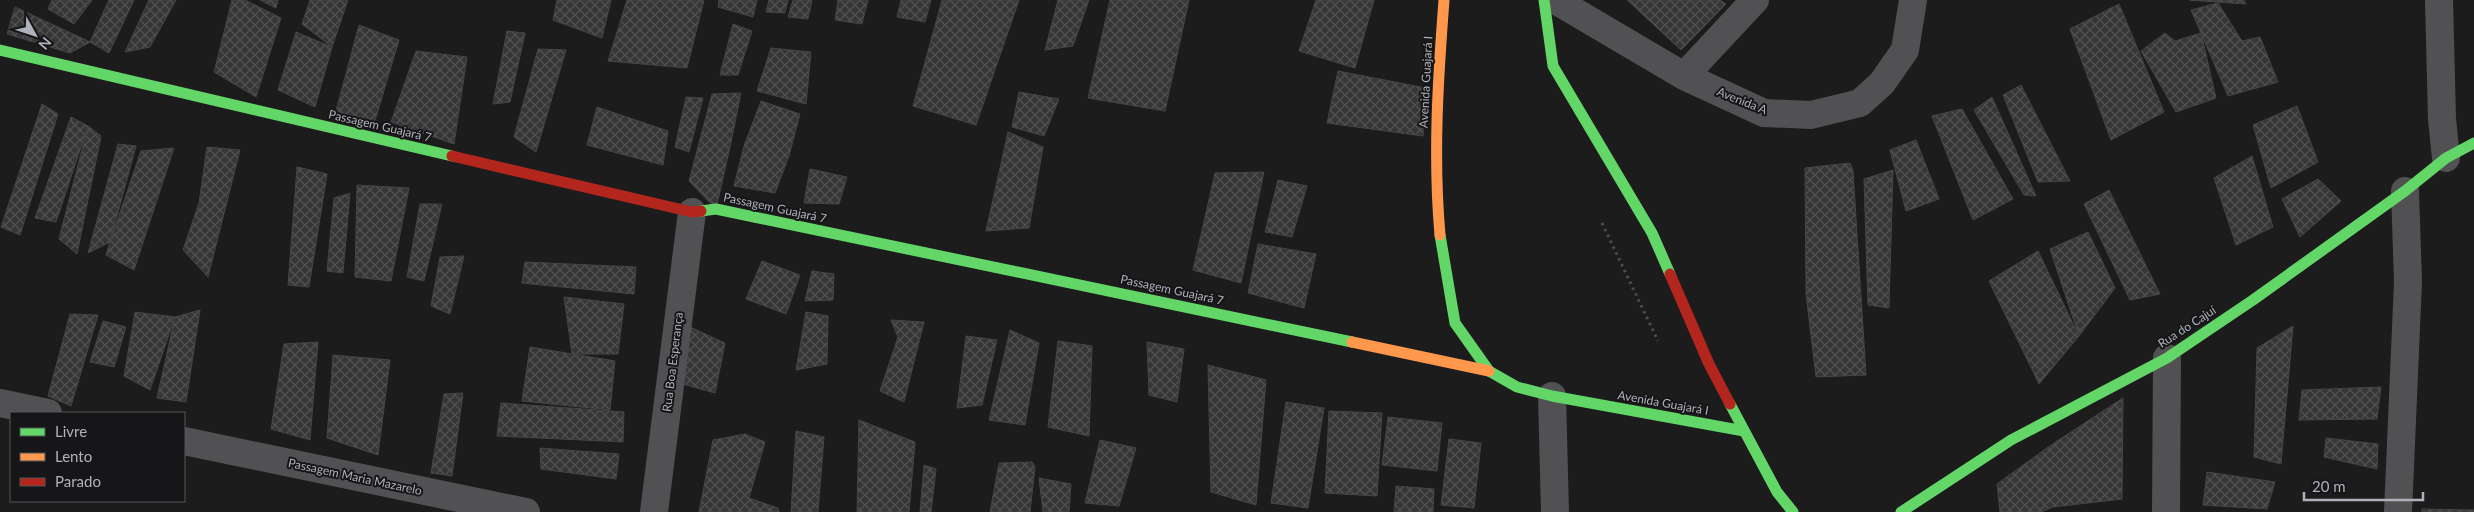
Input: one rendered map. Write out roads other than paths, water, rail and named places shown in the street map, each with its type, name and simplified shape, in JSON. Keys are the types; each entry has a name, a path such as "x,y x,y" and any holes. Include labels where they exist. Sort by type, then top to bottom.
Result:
{"street":[{"name":"Avenida Guajará I","path":"1444,0 1438,98 1436,189 1441,253 1455,324 1490,371 1517,387 1552,396 1744,430"},
{"name":"Avenida Guajará I","path":"1544,0 1553,66 1652,233 1709,364 1744,430"},
{"name":"Avenida A","path":"1555,0 1684,76 1764,113 1811,115 1860,103 1882,82 1905,50 1913,0"},
{"path":"1684,76 1755,0"},
{"path":"2440,0 2442,119 2446,158"},
{"name":"Passagem Guajará 7","path":"0,50 692,212 716,209 1490,371"},
{"name":"Rua do Cajuí","path":"1901,512 2011,440 2167,358 2253,300 2405,191 2446,158 2474,143"},
{"path":"2398,512 2408,282 2405,191"},
{"name":"Rua Boa Esperança","path":"654,512 692,212"},
{"path":"2166,512 2167,358"},
{"path":"1552,396 1555,512"},
{"path":"0,403 43,412"},
{"path":"1744,430 1777,492 1794,512"},
{"name":"Passagem Maria Mazarelo","path":"185,441 526,512"}]}
